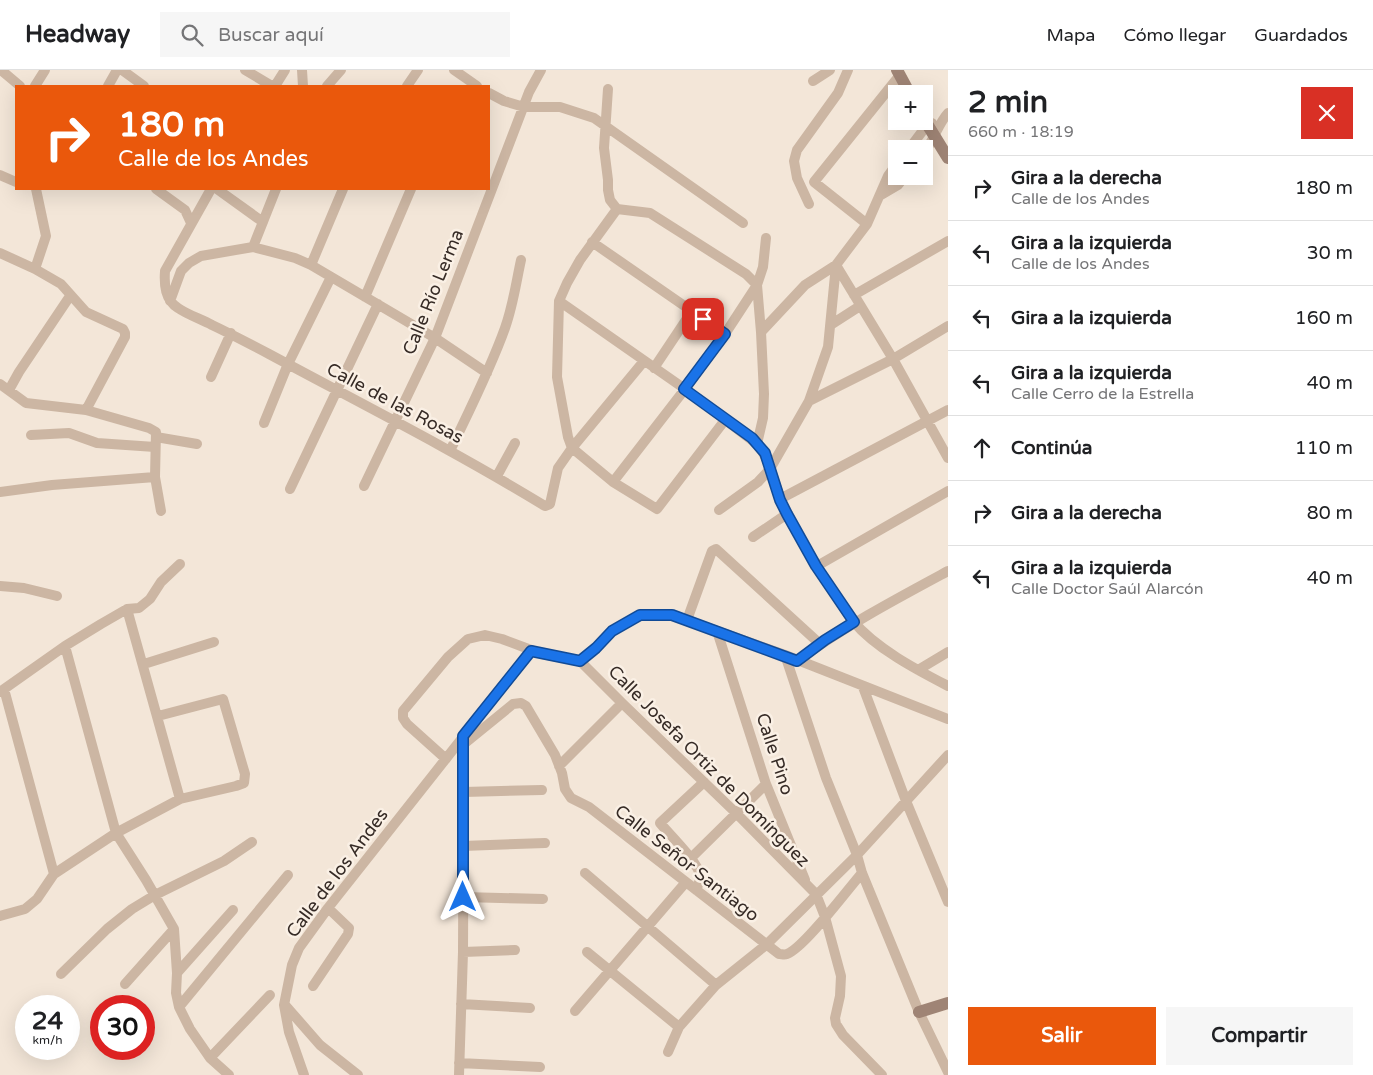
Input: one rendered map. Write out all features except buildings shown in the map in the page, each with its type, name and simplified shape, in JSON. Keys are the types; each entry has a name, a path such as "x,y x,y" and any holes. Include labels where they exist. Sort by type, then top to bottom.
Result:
{"street":[{"path":"1,70 19,85"},
{"path":"37,85 45,70"},
{"path":"109,85 117,70"},
{"path":"122,70 143,85"},
{"path":"245,70 271,85"},
{"path":"274,85 284,70"},
{"path":"302,70 303,85"},
{"path":"329,85 341,70"},
{"path":"408,85 418,70"},
{"path":"454,70 476,85"},
{"name":"Calle Río Lerma","path":"364,486 434,338 529,92 541,70"},
{"path":"812,81 830,70"},
{"path":"809,204 797,178 794,161 797,150 838,93 848,70"},
{"path":"867,224 814,182 898,73 905,85"},
{"path":"608,89 604,148 610,200 617,209 650,212 746,274 757,285 761,332 763,418 757,444"},
{"path":"490,94 504,101 524,107 560,107 594,118 743,224"},
{"path":"933,120 945,116"},
{"path":"933,140 945,116"},
{"path":"930,130 948,158"},
{"path":"0,175 15,182"},
{"path":"761,332 805,285 836,265 867,224 888,176"},
{"path":"881,195 898,185"},
{"path":"35,190 46,236 35,269"},
{"path":"157,190 185,210 191,223"},
{"path":"170,301 164,286 165,271 210,190"},
{"path":"218,190 263,222"},
{"path":"253,247 276,190"},
{"path":"311,265 343,190"},
{"path":"366,297 411,190"},
{"path":"617,209 592,242 566,283 559,301 557,377 568,437 572,448 613,482 657,509 725,420"},
{"path":"613,482 725,334 757,285 763,267 766,238"},
{"path":"854,295 948,241"},
{"path":"592,242 725,334"},
{"path":"170,301 181,271 189,263 201,256 253,247 294,258 311,265 434,338 487,373"},
{"path":"0,253 35,269 61,284 86,312 122,329 125,333 125,337 86,410"},
{"path":"450,451 487,373 505,327 515,292 521,260"},
{"path":"836,265 893,359 948,458"},
{"path":"719,510 758,482 770,469 809,401 828,347 832,324 836,265"},
{"path":"264,423 288,364 331,277"},
{"path":"70,296 19,372 5,387 26,403 32,405 86,410 149,428 155,439 155,477 161,512"},
{"name":"Calle de las Rosas","path":"170,301 178,308 231,333 419,433 497,476 545,506 550,504 558,468 572,448"},
{"path":"559,301 684,389 757,444 765,453 780,500 787,514 816,566 854,622 884,649 948,686"},
{"path":"290,489 378,304"},
{"path":"832,324 860,306"},
{"path":"654,368 692,311"},
{"path":"809,401 893,359 948,326"},
{"path":"211,376 231,333"},
{"path":"572,448 644,361"},
{"path":"780,500 948,410"},
{"path":"31,435 70,433 97,443 155,439 198,444"},
{"path":"497,476 515,443"},
{"path":"0,492 52,485 155,477"},
{"path":"816,566 948,491"},
{"path":"753,537 787,514"},
{"path":"687,620 712,551 716,549 820,644"},
{"path":"54,874 2,690 65,646 127,609 140,608 150,599 160,582 180,564"},
{"path":"797,661 854,622 948,572"},
{"path":"0,586 24,588 57,596"},
{"path":"127,609 144,664 180,799"},
{"path":"446,759 407,724 403,718 403,711 448,657 468,639 485,635 502,639 531,651 580,661 612,631 640,615 672,615 687,620 785,655 948,719"},
{"name":"Calle Pino","path":"717,631 766,784 807,885"},
{"path":"144,664 214,642"},
{"path":"65,646 116,833 174,928 177,973 176,993 179,1007 190,1029 210,1058 229,1075"},
{"path":"459,1075 463,952 464,740 531,651"},
{"path":"918,670 948,652"},
{"path":"785,655 826,778 857,855 862,873 920,1012 948,1072"},
{"name":"Calle Josefa Ortiz de Domínguez","path":"580,661 816,894"},
{"path":"863,687 906,801 948,902"},
{"path":"0,916 25,909 37,898 54,874 116,833 180,799 244,783 245,774 223,700 158,716"},
{"name":"Calle Señor Santiago","path":"464,740 513,704 521,703 526,706 555,755 560,766 565,789 571,798 589,807 766,945 779,954 785,954 801,944 825,917"},
{"path":"560,766 622,704"},
{"name":"Calle de los Andes","path":"304,1075 289,1032 284,1005 292,965 299,948 328,908 446,759 464,740"},
{"path":"668,1052 679,1027 716,985 766,945 857,855 948,755"},
{"path":"696,890 701,880 700,874 691,858 660,823 704,782"},
{"path":"691,858 766,784"},
{"path":"464,792 542,790"},
{"path":"60,974 107,929 132,910 155,895 224,861 252,842"},
{"path":"463,846 545,843"},
{"path":"585,873 716,985"},
{"path":"825,917 862,873"},
{"path":"179,1007 288,875"},
{"path":"575,1011 686,882"},
{"path":"816,894 825,917 841,976 840,996 835,1018 836,1024 843,1035 879,1074"},
{"path":"463,897 543,899"},
{"path":"313,986 348,934 348,928 328,908"},
{"path":"177,973 232,910"},
{"path":"125,984 174,928"},
{"path":"463,952 515,950"},
{"path":"587,952 679,1027"},
{"path":"210,1058 270,995"},
{"path":"920,1012 948,1003"},
{"path":"461,1004 530,1008"},
{"path":"284,1005 320,1044 358,1075"},
{"path":"459,1063 540,1067"}],"route":[{"path":"463,897 463,736 531,651 580,661 612,631 640,615 672,615 797,661 825,640 854,622 816,566 787,514 780,500 765,453 752,438 684,389 725,334 703,319"}]}
